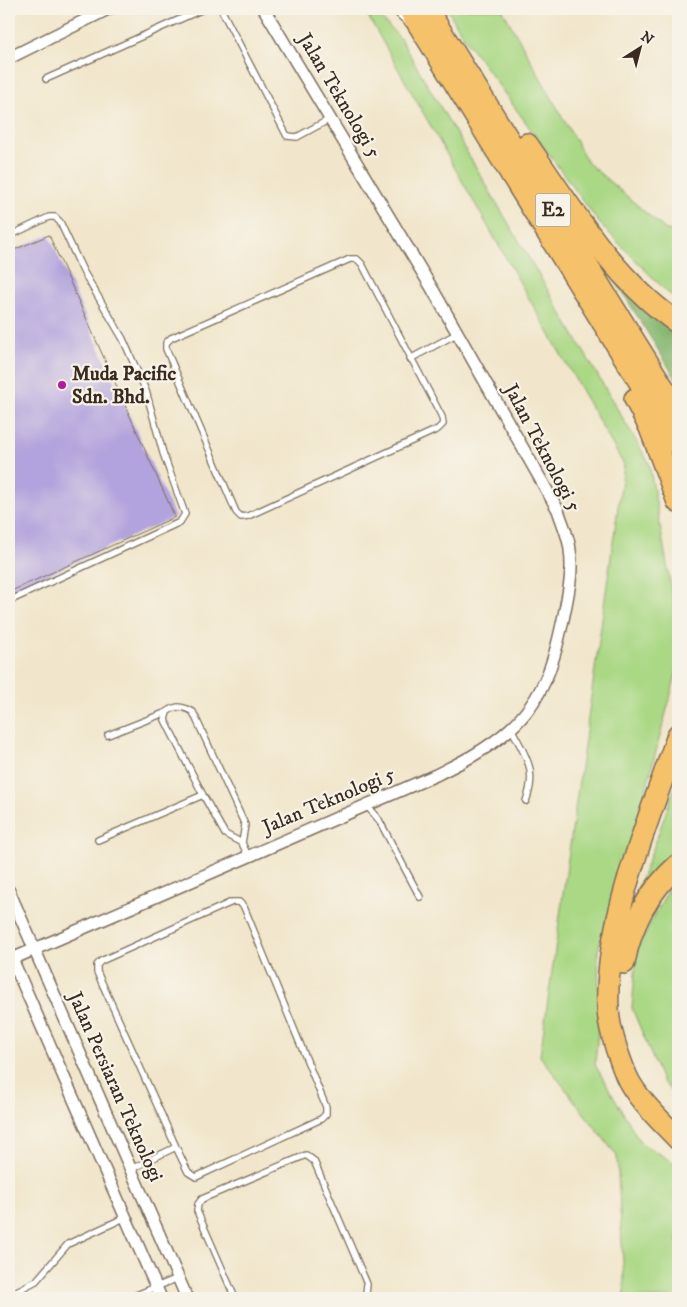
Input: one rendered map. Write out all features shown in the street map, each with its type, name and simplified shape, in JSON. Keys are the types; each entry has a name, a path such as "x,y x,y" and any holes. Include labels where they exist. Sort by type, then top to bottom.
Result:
{"highway":[{"name":"E2","path":"409,9 678,444"},
{"name":"E2","path":"427,9 678,411"},
{"path":"437,9 595,241 640,293 678,323"},
{"path":"575,276 598,329 650,428 678,502"},
{"path":"678,735 628,884 614,940 609,970 608,1010 626,1076 650,1108 678,1139"},
{"path":"678,865 655,890 638,914 628,941 622,973 620,1005 627,1037 640,1071 658,1098 678,1121"}],"street":[{"path":"9,58 108,9"},
{"name":"Jalan Teknologi 5","path":"10,955 34,950 436,775 467,759 511,728 538,696 552,666 570,585 570,548 558,510 458,333 264,9"},
{"name":"Jalan Persiaran Teknologi","path":"9,891 187,1298"},
{"name":"Jalan Persiaran Teknologi","path":"10,955 80,1111 124,1218 160,1298"}],"lane":[{"path":"46,79 203,9"},
{"path":"221,9 287,136 296,137 330,119"},
{"path":"393,9 428,38"},
{"path":"9,236 49,217 55,217 60,222 84,271 123,339 146,391 163,453 185,514 180,522 9,601"},
{"path":"354,259 362,264 410,359 442,417 441,427 245,517 236,512 166,346 171,338 354,259"},
{"path":"410,359 458,333"},
{"path":"108,734 167,712 174,707 184,706 193,712 244,825 242,844"},
{"path":"167,712 165,720 203,795 226,834 242,844 248,856"},
{"path":"511,728 532,772 530,790 526,801"},
{"path":"98,840 203,795"},
{"path":"366,805 379,820 420,897"},
{"path":"239,902 244,907 326,1108 326,1114 196,1177 188,1172 176,1147 97,972 97,965 101,960 223,906 239,902"},
{"path":"131,1169 176,1147"},
{"path":"235,1298 198,1211 198,1204 202,1199 306,1155 314,1161 367,1284 366,1294 357,1298"},
{"path":"9,1295 36,1281 68,1244 124,1218"},
{"path":"129,1298 178,1278"}],"green space":[{"path":"364,9 372,9 400,38 649,463 678,627 678,667 641,809 598,950 599,1018 595,1065 641,1143 678,1165 678,1298 625,1298 617,1156 540,1056 624,465"},
{"path":"447,9 502,9 588,163 666,230 678,232 678,300 667,292 600,224 467,42"},
{"path":"610,272 678,337 678,382"},
{"path":"678,777 678,852 653,873 629,917 627,915 656,841"},
{"path":"678,876 678,1099 662,1081 632,1008 637,950 673,880"}],"building":[{"name":"Muda Pacific Sdn. Bhd.","path":"49,235 175,517 9,592 9,252"}],"place":[{"name":"Muda Pacific Sdn. Bhd.","path":"62,385"}]}
